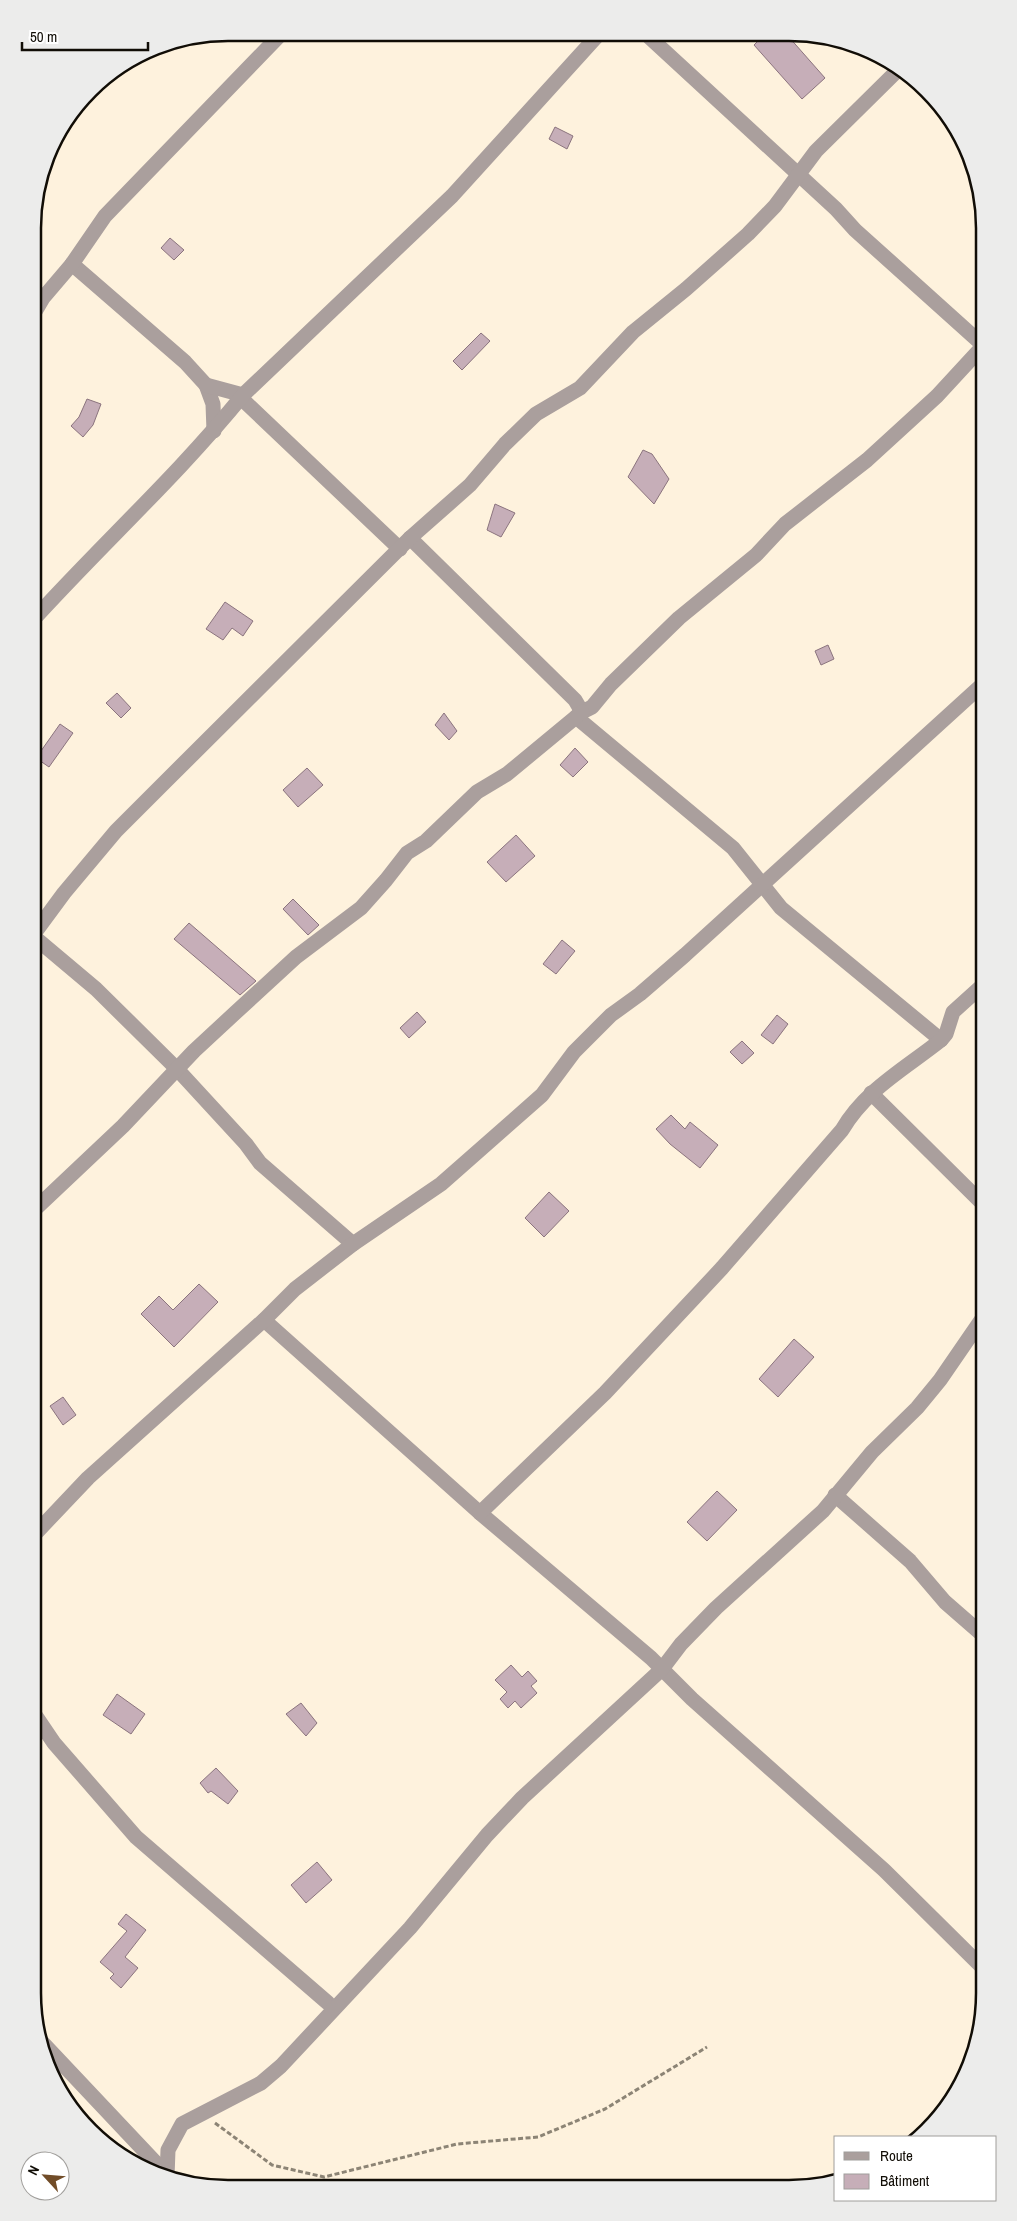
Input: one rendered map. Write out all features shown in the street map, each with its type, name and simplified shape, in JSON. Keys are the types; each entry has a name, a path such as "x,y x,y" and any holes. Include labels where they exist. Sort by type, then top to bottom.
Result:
{"street":[{"path":"41,301 72,264 105,216 274,41"},
{"path":"41,612 214,431 242,397 452,196 593,41"},
{"path":"653,41 855,230 976,338"},
{"path":"41,925 64,893 116,831 405,544 470,486 505,444 536,414 580,388 633,332 686,289 748,234 775,206 816,151 895,74"},
{"path":"72,264 185,362 206,385 213,404 214,431"},
{"path":"41,1203 123,1126 194,1051 274,976 361,908 407,853 426,841 477,792 507,774 579,714 592,707 611,684 679,618 756,555 785,524 874,454 938,396 976,354"},
{"path":"206,385 242,397 575,700 579,714 732,848 781,908 941,1040"},
{"path":"41,1528 88,1478 264,1320 295,1289 353,1244 441,1184 542,1095 574,1052 611,1015 640,994 685,955 976,690"},
{"path":"41,943 96,989 177,1070 246,1144 260,1163 353,1244"},
{"path":"480,1513 605,1393 716,1275 842,1130 871,1093 941,1040 946,1034 953,1012 976,991"},
{"path":"871,1093 976,1197"},
{"path":"264,1320 480,1513 612,1623 699,1705 884,1870 976,1961"},
{"path":"168,2170 168,2150 182,2124 239,2096 261,2083 281,2066 410,1928 487,1835 522,1798 662,1669 681,1644 716,1608 823,1511 872,1452 925,1398 976,1327"},
{"path":"835,1495 910,1562 945,1602 976,1629"},
{"path":"41,1724 54,1743 136,1837 328,2004"},
{"path":"51,2051 158,2166"}],"path":[{"path":"201,2113 272,2165 324,2177 457,2144 538,2137 605,2109 707,2047"}],"building":[{"path":"758,41 793,41 825,78 802,99 754,45"},
{"path":"555,127 573,136 567,149 549,139"},
{"path":"170,238 184,250 174,260 161,248"},
{"path":"481,333 490,341 462,370 453,361"},
{"path":"87,399 101,404 93,425 83,437 71,426 79,417"},
{"path":"643,450 652,454 669,479 654,504 628,477"},
{"path":"495,504 515,513 501,537 487,530"},
{"path":"225,602 253,621 243,636 232,628 223,640 206,629"},
{"path":"828,645 834,659 821,665 815,651"},
{"path":"117,693 131,708 121,718 106,703"},
{"path":"444,713 457,731 449,740 435,725"},
{"path":"60,724 73,733 49,767 41,761 41,751"},
{"path":"575,748 588,762 573,777 560,765"},
{"path":"307,768 323,785 298,807 283,790"},
{"path":"516,835 535,856 506,882 487,862"},
{"path":"293,899 319,925 308,935 283,909"},
{"path":"189,923 256,981 240,995 174,939"},
{"path":"562,940 575,951 556,974 543,964"},
{"path":"417,1012 426,1022 409,1038 400,1028"},
{"path":"777,1015 788,1024 773,1044 761,1035"},
{"path":"742,1041 754,1053 742,1064 730,1052"},
{"path":"671,1115 685,1129 690,1122 718,1145 700,1168 670,1144 656,1129"},
{"path":"549,1192 569,1211 544,1237 525,1218"},
{"path":"199,1284 218,1302 174,1347 141,1314 159,1296 173,1310"},
{"path":"794,1339 814,1357 778,1397 759,1379"},
{"path":"63,1397 76,1415 63,1425 50,1406"},
{"path":"717,1491 737,1510 707,1541 687,1522"},
{"path":"511,1665 522,1677 528,1671 537,1681 531,1686 537,1693 521,1708 515,1701 508,1708 500,1699 507,1692 495,1680"},
{"path":"117,1694 145,1714 131,1734 103,1715"},
{"path":"301,1703 317,1723 306,1736 286,1714"},
{"path":"216,1768 238,1791 228,1804 211,1791 208,1793 200,1783"},
{"path":"317,1862 332,1880 306,1903 291,1885"},
{"path":"126,1914 146,1930 125,1957 138,1968 121,1988 110,1978 114,1974 100,1962 127,1931 118,1924"}]}
